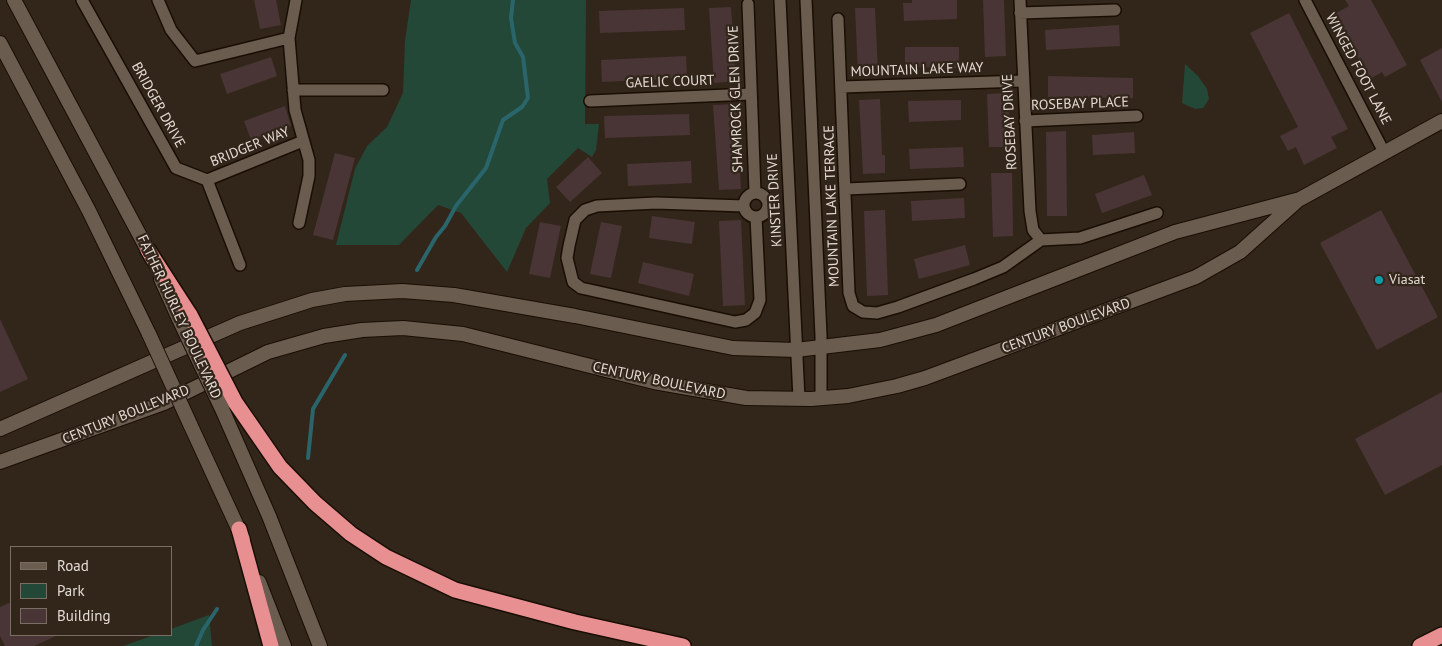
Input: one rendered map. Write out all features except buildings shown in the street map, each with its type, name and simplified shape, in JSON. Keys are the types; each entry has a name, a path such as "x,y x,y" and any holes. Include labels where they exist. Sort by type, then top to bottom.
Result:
{"highway":[{"path":"148,250 185,317 228,406 280,467 315,503 351,534 386,557 455,590 575,622 682,646"},
{"path":"239,529 271,646"},
{"path":"1420,646 1442,635"}],"street":[{"name":"FATHER HURLEY BOULEVARD","path":"14,0 148,250"},
{"name":"BRIDGER DRIVE","path":"82,0 176,168 207,180"},
{"path":"158,0 171,30 195,61 289,38"},
{"path":"296,0 289,38 293,90 295,110 309,160 309,176 299,223"},
{"name":"KINSTER DRIVE","path":"780,0 799,399"},
{"path":"806,0 821,348 821,398"},
{"name":"ROSEBAY DRIVE","path":"1020,0 1030,211 1034,230 1041,240"},
{"name":"WINGED FOOT LANE","path":"1305,0 1384,152"},
{"name":"SHAMROCK GLEN DRIVE","path":"748,1 755,193"},
{"path":"1020,13 1115,10"},
{"name":"MOUNTAIN LAKE TERRACE","path":"838,19 850,293 853,306 863,312 877,313 898,307 1003,267 1041,240"},
{"path":"0,43 89,210 149,334 239,529 284,646"},
{"name":"MOUNTAIN LAKE WAY","path":"842,88 1023,80"},
{"path":"293,90 383,90"},
{"name":"GAELIC COURT","path":"590,101 751,94"},
{"name":"ROSEBAY PLACE","path":"1025,121 1137,116"},
{"name":"CENTURY BOULEVARD","path":"0,462 164,403 268,352 316,338 362,330 403,328 445,331 596,368 724,396 773,400 848,396 925,378 1196,277 1240,252 1300,199 1442,121"},
{"name":"BRIDGER WAY","path":"207,180 303,141"},
{"path":"207,180 240,265"},
{"path":"846,189 960,184"},
{"path":"756,217 747,213 744,206 745,198 755,193 763,195 768,204"},
{"name":"CENTURY BOULEVARD","path":"0,429 240,323 312,300 345,294 402,291 454,295 575,316 733,348 796,350 821,348 880,340 936,325 1175,232 1300,199"},
{"path":"744,206 656,203 597,206 585,210 575,220 569,246 567,258 573,282 581,288 589,290 735,322 746,320 755,313 760,300 756,217"},
{"path":"768,204 791,203"},
{"path":"756,217 764,213 768,204"},
{"path":"1041,240 1080,238 1157,213"},
{"name":"FATHER HURLEY BOULEVARD","path":"228,406 320,646"}],"green space":[{"path":"411,0 586,0 585,124 599,124 596,150 592,157 578,148 547,179 550,203 526,228 507,272 461,213 438,205 399,245 336,245 355,169 367,146 387,127 403,93 405,41"},
{"path":"1185,64 1198,76 1207,89 1209,99 1203,108 1195,109 1182,103"},
{"path":"209,615 212,646 123,646 151,636 172,636 172,629"}],"waterway":[{"path":"417,270 456,206 486,168 503,120 522,107 528,98 523,57 515,43 511,18 513,0"},
{"path":"308,458 313,409 345,355"},
{"path":"196,646 203,630 217,609"}],"place":[{"name":"Viasat","path":"1379,280"}]}
